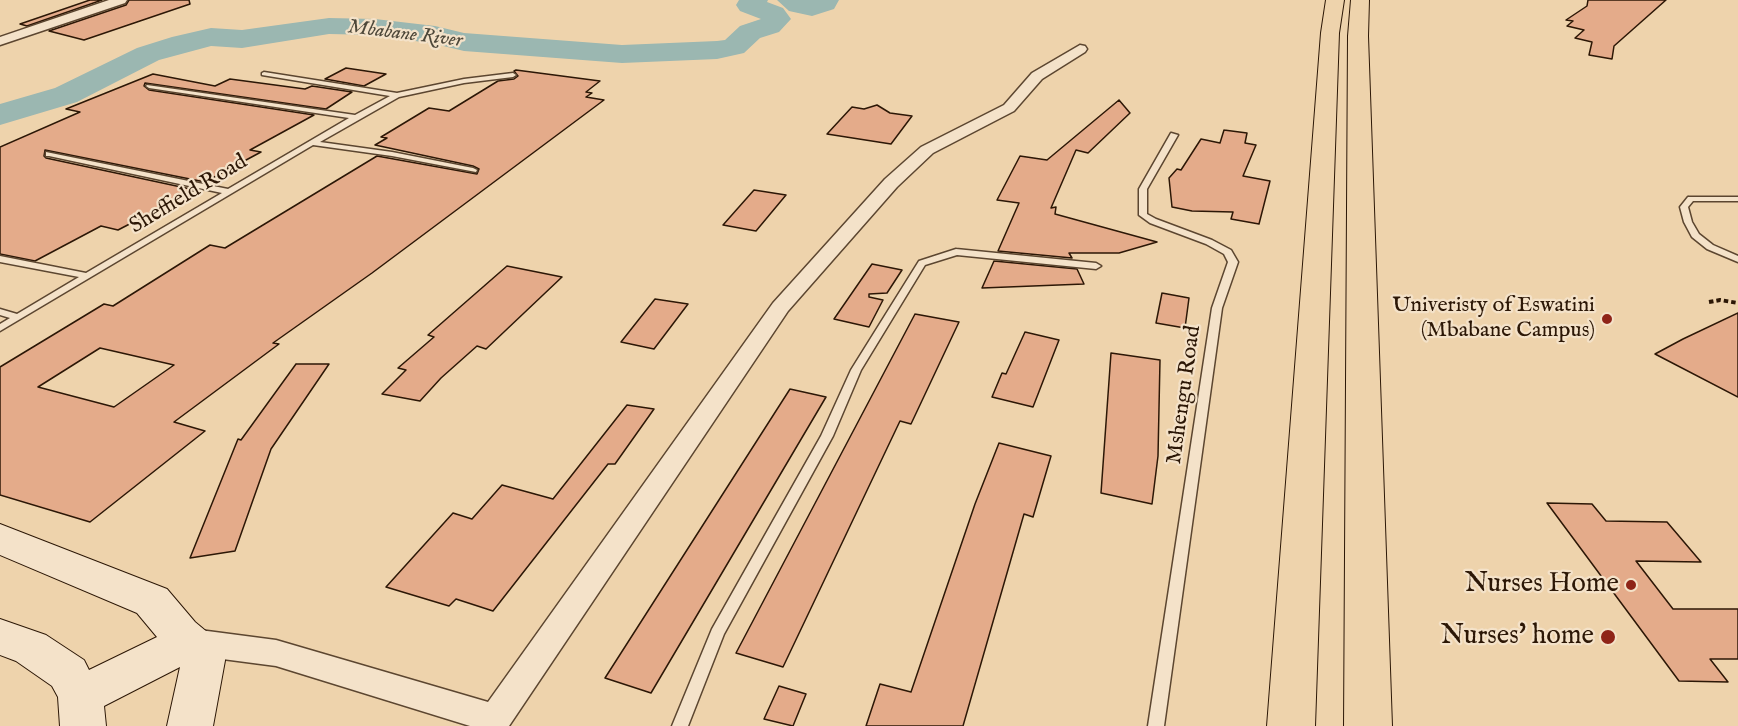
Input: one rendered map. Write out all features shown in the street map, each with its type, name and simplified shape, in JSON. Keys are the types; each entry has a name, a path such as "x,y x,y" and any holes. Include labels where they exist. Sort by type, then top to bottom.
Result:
{"main road":[{"path":"1291,726 1330,45 1335,0"},
{"path":"1360,0 1358,36 1368,726"}],"street":[{"path":"0,41 121,0"},
{"path":"0,638 31,648 68,673 82,711 188,642 276,653 504,723 780,307 891,183 927,150 1009,108 1037,76 1080,49"},
{"path":"0,539 152,601 188,642 204,656 190,726"}],"lane":[{"path":"264,74 397,95 464,81 513,75"},
{"path":"149,86 356,117"},
{"name":"Sheffield Road","path":"0,328 397,95"},
{"name":"Mshengu Road","path":"1156,726 1217,308 1233,262 1228,252 1209,242 1143,215 1143,189 1174,135"},
{"path":"312,143 392,154 473,170"},
{"path":"50,154 229,192"},
{"path":"1738,199 1691,199 1684,207 1695,235 1710,247 1738,259"},
{"path":"680,726 717,633 827,436 856,370 922,263 956,252 1096,267"},
{"path":"0,259 87,276"},
{"path":"0,312 18,317"}],"path":[{"path":"1709,302 1720,300 1738,303"}],"building":[{"path":"90,0 102,0 27,26 20,24"},
{"path":"129,0 189,0 190,4 84,40 49,31 126,5"},
{"path":"1588,0 1666,0 1614,46 1612,59 1589,55 1592,42 1575,38 1584,30 1567,26 1573,21 1566,20 1587,6"},
{"path":"346,68 386,74 364,86 325,79"},
{"path":"514,71 600,81 586,92 592,93 586,97 604,100 372,273 273,343 279,344 174,422 205,431 90,522 0,495 0,367 104,304 113,306 210,245 225,248 377,156 477,174 479,169 473,166 375,145 387,138 381,137 429,108 449,111 498,81 514,79 518,76","holes":["100,348 174,365 114,407 38,387"]},
{"path":"153,74 215,86 230,79 305,89 312,86 352,92 326,109 145,83 144,86 149,90 314,115 250,150 261,152 205,182 45,150 46,158 195,190 118,230 101,226 35,261 0,254 0,147 80,112 66,109"},
{"path":"1119,100 1130,113 1088,153 1076,150 1051,208 1056,207 1055,214 1157,242 1119,253 1069,253 1072,258 998,251 1019,203 997,200 1020,156 1047,160"},
{"path":"877,105 890,113 912,116 891,144 827,134 852,107 864,109"},
{"path":"1224,130 1247,133 1245,143 1256,145 1243,176 1270,181 1259,224 1231,219 1233,212 1192,211 1172,207 1169,178 1177,169 1181,170 1201,139 1220,143"},
{"path":"754,190 786,195 756,231 723,225"},
{"path":"994,261 1077,269 1084,284 982,288"},
{"path":"872,264 902,270 887,293 869,294 869,297 883,300 869,327 834,319"},
{"path":"507,266 562,277 486,349 477,346 441,378 420,401 382,394 406,370 398,368 434,337 428,335"},
{"path":"1162,293 1189,298 1185,328 1156,323"},
{"path":"655,299 688,304 654,349 621,342"},
{"path":"1738,313 1738,397 1655,354 1683,339"},
{"path":"915,314 959,322 911,424 900,421 783,667 736,653"},
{"path":"1025,332 1059,340 1033,407 992,397 1002,373 1006,374"},
{"path":"1111,353 1160,360 1158,456 1152,504 1101,493"},
{"path":"296,364 329,364 271,449 235,551 190,558 238,439 241,440"},
{"path":"790,389 826,397 651,693 605,678"},
{"path":"627,405 654,409 615,464 608,464 493,611 456,599 449,606 386,587 453,513 472,519 502,485 553,499"},
{"path":"999,443 1051,456 1033,517 1024,514 963,726 866,726 880,684 911,692 975,504"},
{"name":"Nurses Home","path":"1547,503 1592,504 1606,521 1667,522 1701,562 1636,561 1673,609 1738,609 1738,659 1710,659 1728,682 1679,681"},
{"path":"779,686 806,694 793,726 764,719"}],"waterway":[{"name":"Mbabane River","path":"0,115 66,95 148,54 211,37 242,39 329,26 375,27 435,35 464,42 622,54 717,50 734,47 750,32 769,26 777,19 773,14 749,5 755,0"},
{"name":"Mbabane River","path":"790,0 798,5 812,8 825,3 826,0"}],"place":[{"name":"Univeristy of Eswatini (Mbabane Campus)","path":"1607,319"},
{"name":"Nurses Home","path":"1631,585"},
{"name":"Nurses' home","path":"1608,637"}]}
